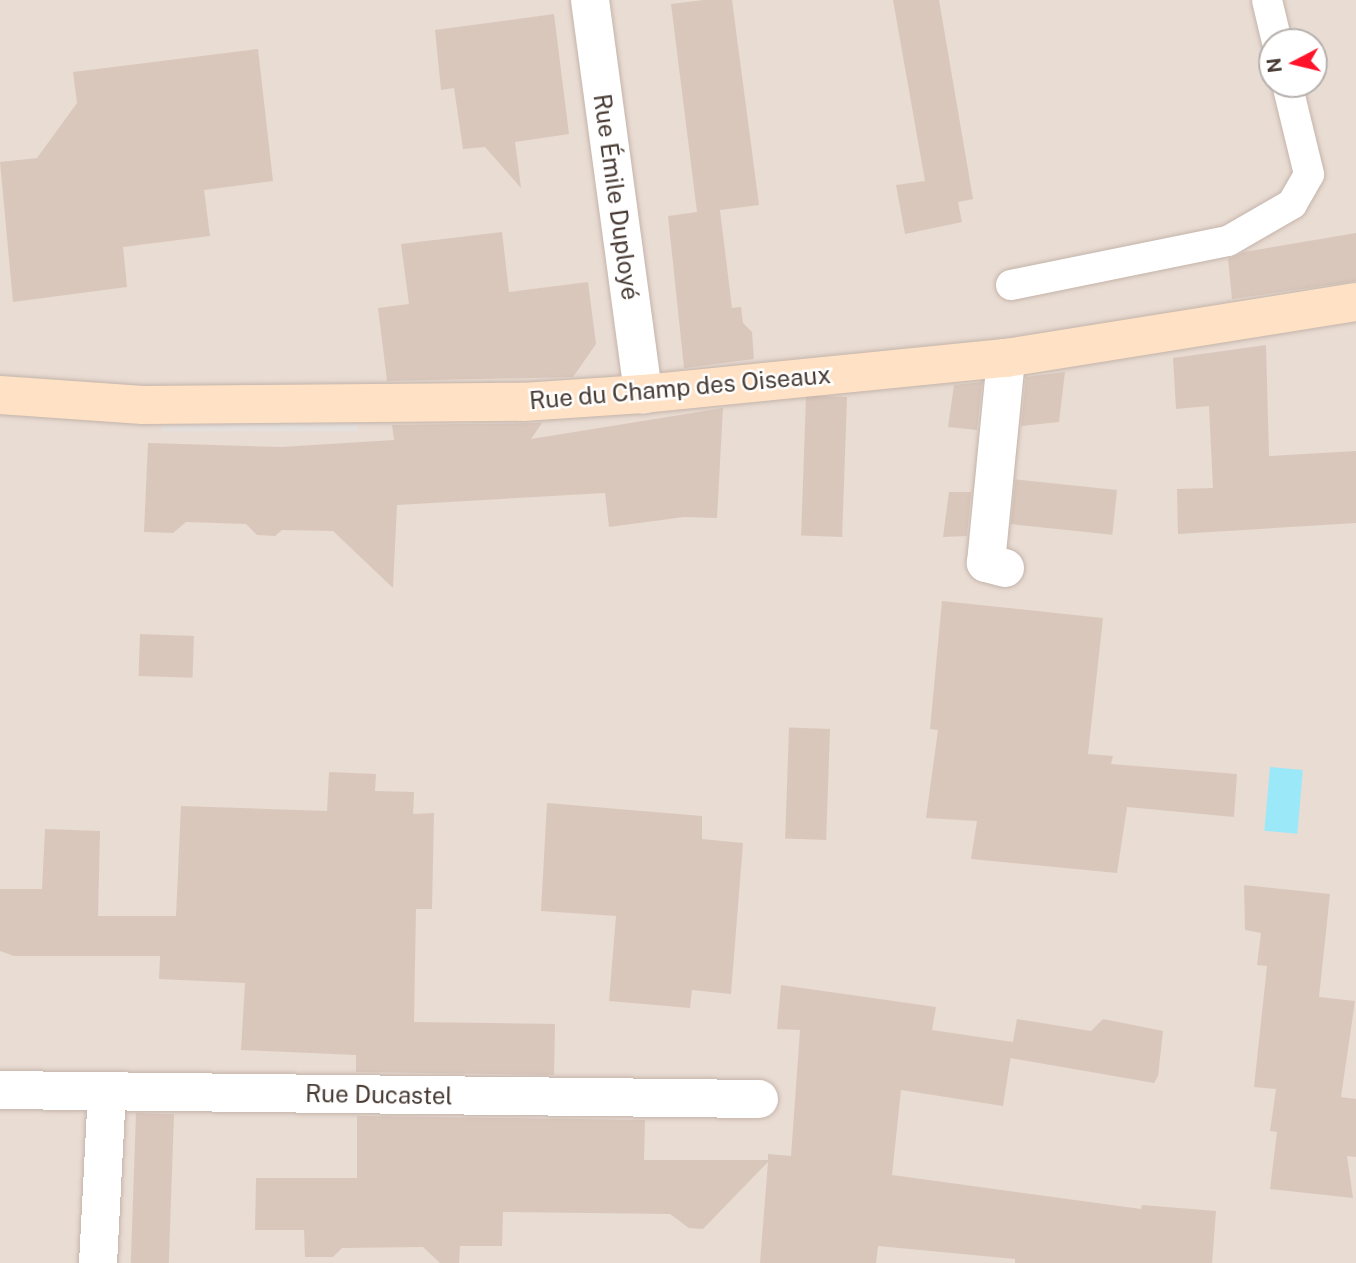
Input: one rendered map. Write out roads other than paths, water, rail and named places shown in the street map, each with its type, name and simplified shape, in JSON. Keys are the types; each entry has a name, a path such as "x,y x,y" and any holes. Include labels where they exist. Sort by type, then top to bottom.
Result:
{"street":[{"name":"Rue Émile Duployé","path":"590,0 643,394"},
{"name":"Rue du Champ des Oiseaux","path":"0,395 156,405 523,402 643,394 1006,358 1356,302"},
{"path":"1005,568 986,562 1006,358"},
{"name":"Rue Ducastel","path":"0,1090 759,1099"},
{"path":"98,1263 107,1092"}],"lane":[{"path":"1267,0 1274,28"},
{"path":"1011,285 1228,241 1293,204 1309,174 1290,98"}],"water":[{"path":"1270,767 1303,770 1297,834 1264,831"}]}
